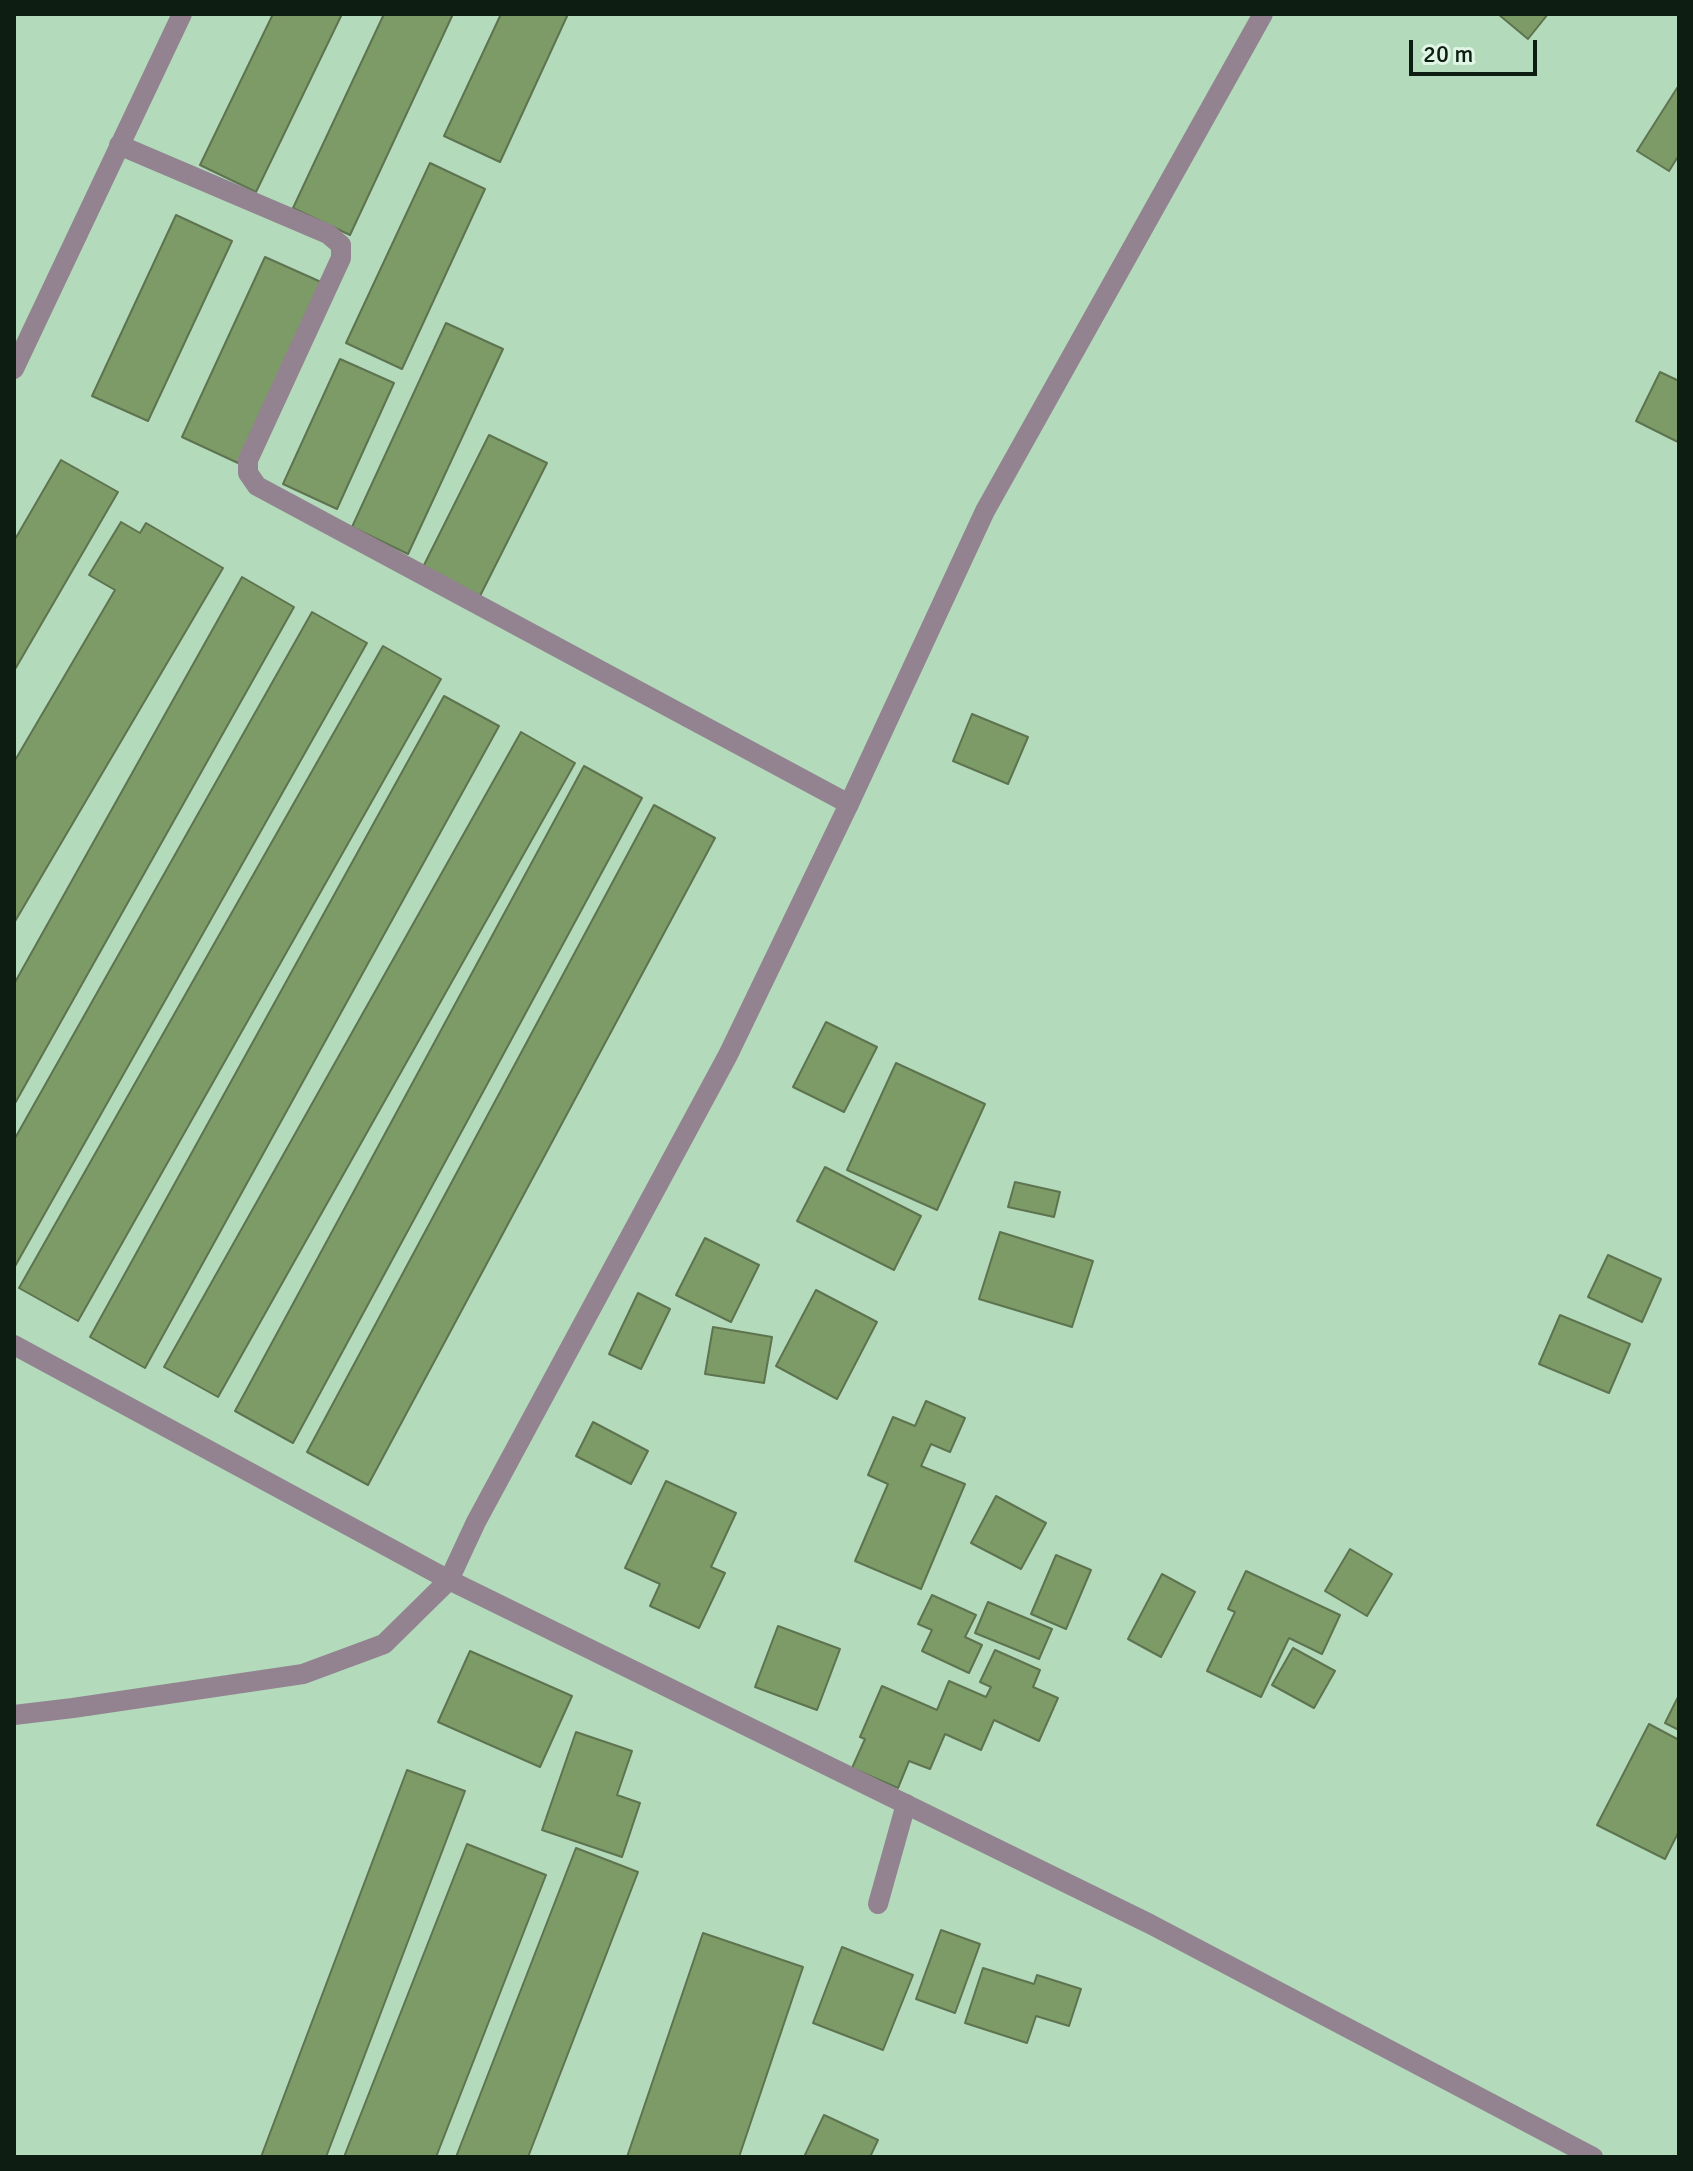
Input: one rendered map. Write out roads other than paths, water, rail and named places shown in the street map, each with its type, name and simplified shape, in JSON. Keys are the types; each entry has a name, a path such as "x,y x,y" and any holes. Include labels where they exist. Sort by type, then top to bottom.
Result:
{"street":[{"path":"14,369 182,14"},
{"path":"14,1715 303,1674 384,1644 449,1580 476,1522 728,1055 985,511 1263,14"},
{"path":"119,145 328,234 341,245 341,258 248,460 248,473 257,486 849,804"},
{"path":"14,1345 449,1580 1150,1924 1593,2157"},
{"path":"878,1904 906,1804"}]}
